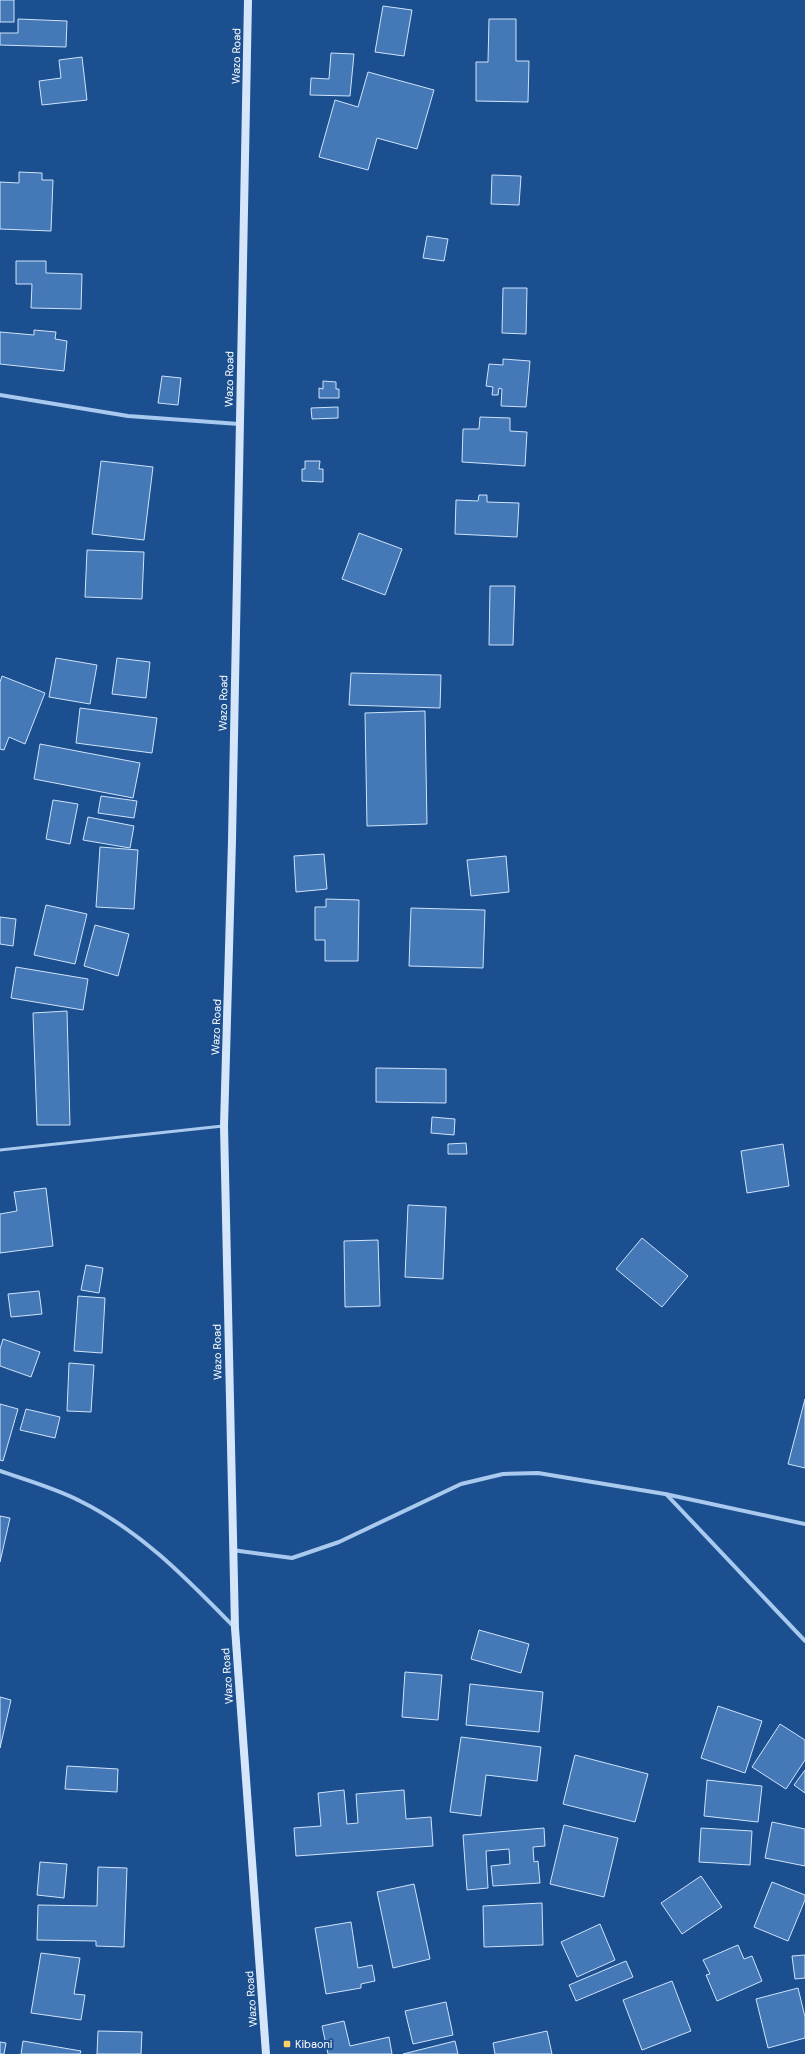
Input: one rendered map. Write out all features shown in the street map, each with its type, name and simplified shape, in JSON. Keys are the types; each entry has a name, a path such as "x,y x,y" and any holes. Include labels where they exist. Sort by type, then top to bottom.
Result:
{"main road":[{"name":"Wazo Road","path":"248,0 224,1126 232,1550 235,1628 266,2054"}],"street":[{"path":"0,395 128,416 240,424"},
{"path":"0,1471 79,1500 144,1540 173,1565 235,1628"},
{"path":"232,1550 292,1558 339,1542 461,1484 503,1474 538,1474 665,1494 805,1524"},
{"path":"665,1494 805,1641"}],"lane":[{"path":"0,1150 224,1126"}],"building":[{"path":"0,0 14,0 14,22 0,22"},
{"path":"383,6 412,10 404,56 375,52"},
{"path":"18,19 67,21 66,47 0,45 0,33 18,33"},
{"path":"489,19 516,19 516,61 529,61 528,102 476,101 476,62 488,62"},
{"path":"331,53 354,54 350,96 310,95 311,78 329,79"},
{"path":"82,57 87,100 42,105 39,81 61,78 59,60"},
{"path":"368,72 434,90 417,149 377,138 368,170 319,157 335,100 358,107"},
{"path":"19,172 42,173 42,180 53,180 51,231 0,229 0,182 19,183"},
{"path":"492,175 521,176 519,205 491,204"},
{"path":"427,236 448,239 444,261 423,258"},
{"path":"16,261 46,261 46,273 82,274 81,309 31,308 32,284 16,284"},
{"path":"503,288 527,288 526,334 502,333"},
{"path":"34,330 56,332 55,339 67,341 64,371 0,364 0,332 34,335"},
{"path":"503,359 530,361 526,407 501,406 502,389 499,388 498,395 492,395 493,387 486,386 489,364 503,365"},
{"path":"162,376 181,378 178,405 158,403"},
{"path":"323,381 336,382 336,389 339,389 339,398 319,398 319,388 323,389"},
{"path":"338,407 338,418 312,419 311,408"},
{"path":"480,417 510,418 510,431 527,432 525,466 462,462 463,429 479,429"},
{"path":"101,461 153,467 144,540 92,534"},
{"path":"305,461 320,461 319,469 323,469 323,482 302,481 302,469 305,469"},
{"path":"479,495 487,495 487,502 519,503 517,537 455,534 456,500 478,501"},
{"path":"359,533 402,549 385,595 342,579"},
{"path":"87,550 144,552 142,599 85,597"},
{"path":"490,586 515,586 513,645 489,645"},
{"path":"56,658 97,665 90,704 49,697"},
{"path":"117,658 150,662 146,698 112,694"},
{"path":"351,673 441,675 440,708 349,705"},
{"path":"2,676 45,693 25,744 9,737 4,750 0,749 0,682"},
{"path":"80,708 157,718 152,753 76,743"},
{"path":"425,711 427,824 367,826 365,713"},
{"path":"40,744 140,763 133,798 34,779"},
{"path":"101,796 137,801 134,818 98,813"},
{"path":"53,800 78,804 70,844 46,839"},
{"path":"88,817 134,826 130,848 83,840"},
{"path":"100,847 138,850 134,909 96,907"},
{"path":"324,854 327,889 296,892 294,856"},
{"path":"506,856 509,892 471,896 467,860"},
{"path":"326,899 359,900 358,961 325,961 325,940 315,940 315,907 326,907"},
{"path":"46,905 87,914 75,964 34,955"},
{"path":"411,908 485,910 483,968 409,966"},
{"path":"0,917 16,919 13,946 0,944"},
{"path":"95,925 129,934 118,976 84,966"},
{"path":"16,967 88,979 83,1010 11,998"},
{"path":"67,1011 70,1125 37,1125 33,1013"},
{"path":"376,1068 446,1069 446,1103 376,1102"},
{"path":"432,1117 455,1119 454,1135 431,1133"},
{"path":"466,1143 467,1154 448,1154 448,1144"},
{"path":"783,1144 789,1186 747,1193 741,1151"},
{"path":"46,1188 53,1246 0,1253 0,1214 17,1211 14,1192"},
{"path":"408,1205 446,1207 443,1279 405,1277"},
{"path":"642,1238 688,1276 662,1307 616,1269"},
{"path":"378,1240 380,1306 345,1307 344,1241"},
{"path":"86,1265 103,1268 99,1293 81,1290"},
{"path":"39,1291 42,1314 11,1317 8,1294"},
{"path":"78,1296 105,1298 102,1353 74,1351"},
{"path":"3,1339 40,1352 31,1377 0,1366 0,1349"},
{"path":"69,1363 94,1365 91,1412 67,1411"},
{"path":"805,1399 805,1468 788,1464"},
{"path":"0,1404 18,1409 3,1461 0,1460"},
{"path":"26,1409 60,1417 55,1438 20,1430"},
{"path":"0,1516 10,1518 0,1562"},
{"path":"479,1630 529,1644 521,1673 471,1659"},
{"path":"405,1672 442,1675 438,1720 402,1717"},
{"path":"470,1684 543,1692 539,1732 466,1725"},
{"path":"0,1697 11,1700 0,1748"},
{"path":"718,1706 762,1721 745,1773 701,1758"},
{"path":"780,1724 805,1740 805,1760 786,1789 752,1767"},
{"path":"461,1737 541,1747 537,1781 486,1775 481,1816 450,1812"},
{"path":"575,1755 648,1774 635,1822 563,1804"},
{"path":"67,1766 118,1769 117,1792 65,1789"},
{"path":"805,1770 805,1793 794,1785"},
{"path":"707,1780 762,1786 758,1822 704,1816"},
{"path":"344,1790 347,1824 358,1823 356,1794 404,1790 406,1819 431,1817 433,1846 296,1856 294,1828 321,1826 318,1793"},
{"path":"772,1822 805,1829 805,1866 765,1858"},
{"path":"564,1825 618,1838 604,1897 550,1884"},
{"path":"544,1828 545,1846 533,1847 534,1862 538,1861 540,1883 493,1886 491,1866 510,1864 509,1849 486,1851 488,1888 467,1890 463,1835"},
{"path":"701,1828 752,1831 750,1865 699,1862"},
{"path":"40,1862 67,1864 64,1898 37,1895"},
{"path":"98,1867 127,1868 124,1947 96,1946 96,1941 37,1940 38,1905 97,1906"},
{"path":"701,1876 722,1907 682,1934 661,1903"},
{"path":"772,1882 805,1895 805,1900 788,1941 754,1927"},
{"path":"414,1884 430,1959 393,1968 377,1892"},
{"path":"542,1903 543,1945 484,1947 483,1906"},
{"path":"351,1922 358,1968 372,1965 375,1981 361,1984 361,1988 326,1994 315,1928"},
{"path":"600,1924 615,1960 577,1977 561,1942"},
{"path":"738,1945 744,1959 752,1956 762,1981 717,2001 706,1975 710,1974 703,1960"},
{"path":"41,1953 80,1958 74,1994 85,1995 81,2020 31,2013"},
{"path":"805,1955 805,1978 795,1979 792,1956"},
{"path":"626,1961 633,1977 576,2001 569,1985"},
{"path":"672,1981 691,2031 642,2050 623,2000"},
{"path":"798,1988 805,2017 805,2038 768,2048 756,1999"},
{"path":"446,2002 453,2035 413,2044 405,2011"},
{"path":"344,2021 350,2046 389,2037 392,2054 328,2054 322,2026"},
{"path":"98,2031 142,2032 141,2054 97,2054"},
{"path":"547,2031 552,2054 495,2054 493,2043"},
{"path":"23,2041 81,2051 80,2054 21,2054"},
{"path":"455,2041 458,2054 403,2054"},
{"path":"0,2042 6,2043 4,2054 0,2054"}],"place":[{"name":"Kibaoni","path":"287,2044"}]}
